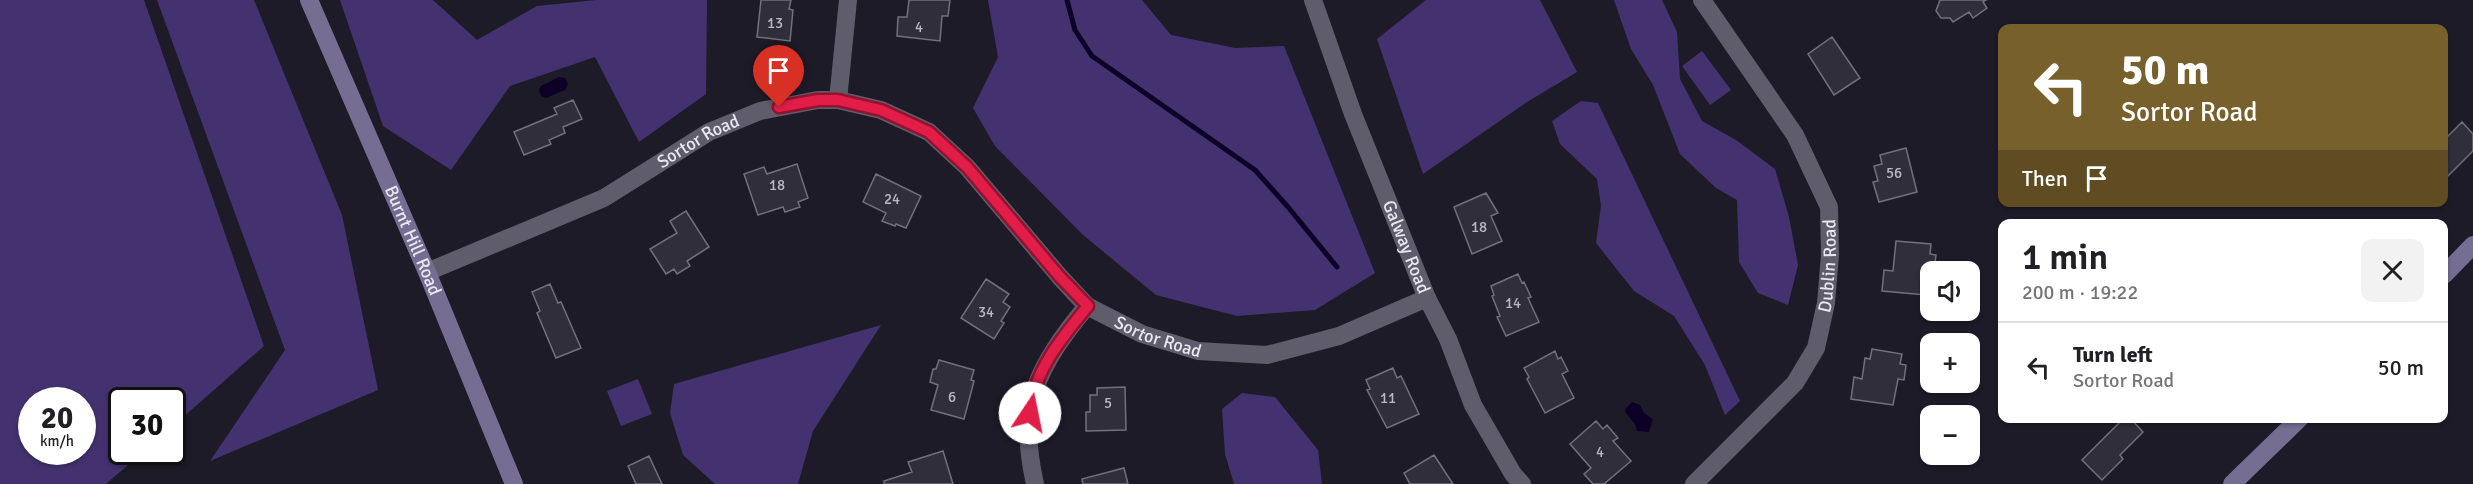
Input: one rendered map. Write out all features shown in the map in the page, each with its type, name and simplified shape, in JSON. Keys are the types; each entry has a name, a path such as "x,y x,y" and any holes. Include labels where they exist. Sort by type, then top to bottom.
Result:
{"street":[{"name":"Burnt Hill Road","path":"309,0 427,272 514,484"},
{"path":"838,100 848,0"},
{"name":"Galway Road","path":"1313,0 1353,114 1427,298 1448,339 1473,405 1512,474 1522,484"},
{"name":"Dublin Road","path":"1694,484 1795,383 1816,348 1826,303 1830,255 1829,207 1795,135 1702,0"},
{"name":"Sortor Road","path":"427,272 604,198 719,128 760,111 818,100 838,100 881,110 929,132 967,167 1060,277 1088,306 1142,334 1198,351 1267,355 1339,336 1427,298"},
{"path":"2448,271 2473,245"},
{"path":"1035,484 1028,450 1031,395 1045,364 1088,306"},
{"path":"2232,484 2295,423"}],"shaded area":[{"path":"0,0 144,0 264,346 186,415 186,387 108,387 108,465 128,465 106,484 0,484"},
{"path":"157,0 254,0 342,215 378,390 210,461 285,350"},
{"path":"340,0 433,0 477,40 537,6 596,0 707,0 706,94 639,142 595,57 510,86 451,170 383,126"},
{"path":"988,0 1142,0 1171,35 1235,48 1284,46 1375,273 1315,310 1237,316 1156,295 1083,235 995,146 973,108 998,57"},
{"path":"1426,0 1540,0 1577,72 1527,102 1423,174 1377,39"},
{"path":"1614,0 1662,0 1677,32 1680,79 1702,121 1736,140 1775,169 1789,217 1798,265 1788,305 1758,293 1739,262 1737,200 1716,188 1680,154 1653,85 1631,49"},
{"path":"1702,51 1731,90 1710,105 1682,66"},
{"path":"559,77 565,78 568,84 565,90 546,98 541,96 539,90 541,86"},
{"path":"1581,101 1598,103 1740,401 1725,415 1705,365 1674,316 1634,291 1596,243 1601,206 1597,179 1560,144 1552,121"},
{"path":"881,325 813,431 798,484 715,484 683,455 670,413 674,384"},
{"path":"638,379 652,414 621,426 607,391"},
{"path":"1242,393 1275,397 1318,450 1322,484 1234,484 1225,454 1222,409"},
{"path":"1632,402 1640,405 1644,413 1653,419 1649,432 1637,431 1635,424 1625,412"}],"building":[{"path":"761,0 791,0 789,9 793,10 790,41 757,37"},
{"path":"909,0 950,0 948,16 942,16 940,41 897,36 898,17 907,17"},
{"path":"1940,0 1986,0 1983,2 1987,8 1973,18 1969,12 1953,22 1950,18 1941,18 1936,11"},
{"path":"1832,37 1860,78 1834,95 1808,54"},
{"path":"573,100 582,119 563,127 565,133 549,140 551,144 524,155 514,132 557,114 554,108"},
{"path":"2462,122 2473,134 2473,151 2448,176 2448,136"},
{"path":"1906,148 1917,192 1879,202 1873,182 1878,181 1874,166 1882,164 1880,155"},
{"path":"797,164 808,198 798,202 800,207 785,212 783,207 758,215 744,174 764,167 767,174"},
{"path":"876,174 921,196 906,228 882,221 886,213 863,202"},
{"path":"1486,193 1498,213 1491,216 1502,241 1472,254 1454,207"},
{"path":"686,211 709,247 687,261 690,266 677,274 674,269 666,274 650,249 677,233 670,221"},
{"path":"1896,241 1931,244 1930,254 1936,255 1935,261 1920,261 1920,294 1882,291 1884,270 1893,271"},
{"path":"1518,274 1531,297 1528,298 1539,322 1506,336 1497,317 1500,316 1492,296 1494,295 1491,286"},
{"path":"986,279 1009,294 1003,302 1010,307 994,339 961,318"},
{"path":"550,284 558,303 561,302 581,348 556,358 537,313 540,311 532,292"},
{"path":"1872,349 1902,354 1900,364 1906,365 1904,380 1898,379 1893,405 1851,399 1854,377 1862,379 1865,358 1870,359"},
{"path":"1555,351 1558,359 1561,357 1568,371 1562,374 1574,398 1545,413 1527,379 1529,377 1524,368"},
{"path":"939,360 974,370 971,380 974,381 964,419 931,410 938,385 930,382 933,369 936,369"},
{"path":"1393,368 1397,378 1401,376 1419,414 1387,428 1367,390 1370,389 1366,380"},
{"path":"1125,387 1126,430 1086,431 1086,412 1090,412 1090,395 1097,395 1097,388"},
{"path":"1596,421 1603,429 1607,425 1618,438 1613,441 1631,461 1604,484 1593,484 1584,474 1591,468 1570,444"},
{"path":"2119,423 2135,423 2143,432 2120,455 2123,459 2102,480 2082,460"},
{"path":"943,451 953,484 884,484 884,481 912,472 908,462"},
{"path":"1434,455 1453,484 1410,484 1404,473"},
{"path":"649,456 662,484 636,484 628,466"},
{"path":"1124,468 1128,484 1083,484 1082,479"}],"waterway":[{"path":"1067,0 1075,30 1092,56 1255,170 1337,267"}],"route":[{"path":"779,107 818,100 838,100 881,110 929,132 967,167 1060,277 1088,306 1076,319 1045,364 1031,395 1030,413"}]}
